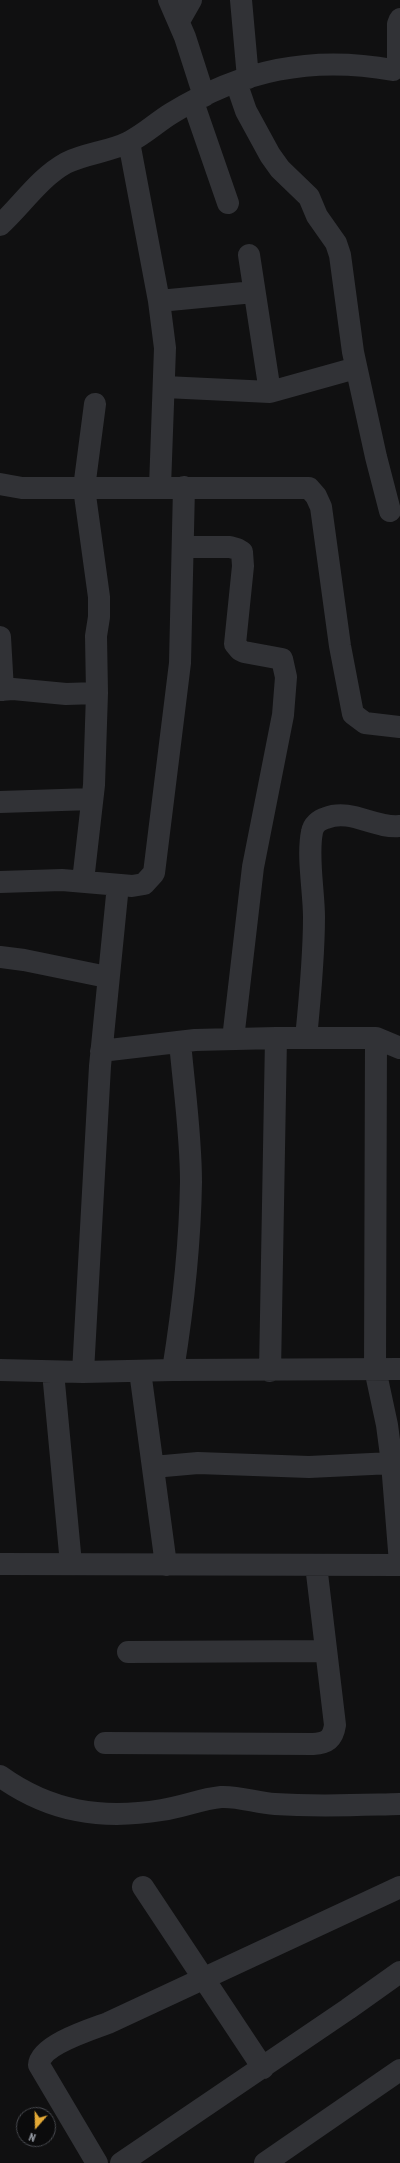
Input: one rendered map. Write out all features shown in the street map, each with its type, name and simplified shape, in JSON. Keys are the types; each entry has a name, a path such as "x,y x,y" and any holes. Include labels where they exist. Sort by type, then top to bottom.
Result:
{"street":[{"path":"168,0 179,22 198,99 228,203"},
{"path":"179,22 191,0"},
{"path":"241,0 242,80 246,111 270,155 280,169 309,197 319,220 336,243 340,255 356,368 390,511"},
{"path":"0,225 53,172 83,156 112,150 129,142 198,99 242,80 271,70 298,65 330,63 396,74 398,64 398,24 400,19"},
{"path":"129,142 159,301 165,348 165,387 160,488"},
{"path":"249,256 270,392"},
{"path":"159,301 254,292"},
{"path":"165,387 270,392 356,368"},
{"path":"83,881 92,799 97,693 95,646 99,617 98,597 84,488 95,404"},
{"path":"0,484 22,488 302,487 314,492 321,507 340,646 353,714 365,723 400,727"},
{"path":"0,882 62,880 132,886 144,884 154,873 180,663 184,487"},
{"path":"183,547 230,547 242,552 243,566 235,644 244,652 282,659 285,667 283,715 263,810 246,914 233,1039"},
{"path":"0,637 2,690 13,689 66,694 97,693"},
{"path":"0,802 92,799"},
{"path":"306,1038 313,961 314,917 311,846 314,826 319,821 334,816 350,816 400,826"},
{"path":"83,1372 101,1051 107,977 118,885"},
{"path":"0,957 24,960 107,977"},
{"path":"270,1371 276,1038"},
{"path":"101,1051 180,1042 276,1038 376,1038 400,1048"},
{"path":"0,1564 400,1564 392,1463 387,1425 376,1368 376,1038"},
{"path":"173,1370 185,1292 191,1181 180,1042"},
{"path":"0,1370 83,1372 173,1370 270,1371 376,1368 400,1370"},
{"path":"140,1371 166,1565"},
{"path":"53,1372 71,1564"},
{"path":"153,1467 198,1463 309,1467 392,1463"},
{"path":"105,1743 322,1743 330,1740 334,1734 335,1725 325,1651 316,1565"},
{"path":"128,1652 325,1651"},
{"path":"0,1776 20,1790 57,1806 73,1810 99,1813 128,1815 163,1810 222,1797 273,1804 400,1804"},
{"path":"143,1887 263,2068"},
{"path":"97,2163 39,2065 41,2057 52,2048 69,2039 108,2023 400,1888"},
{"path":"121,2163 263,2068 400,1972"},
{"path":"265,2163 400,2070"}]}
